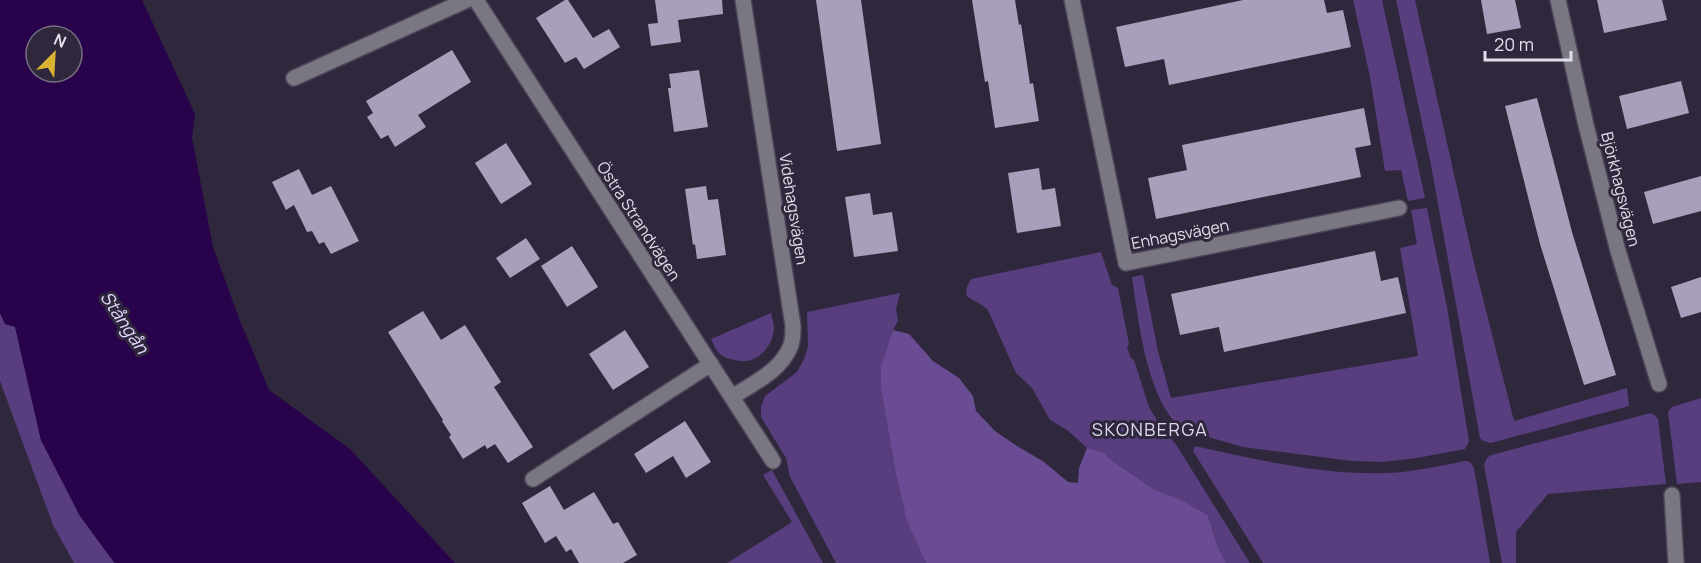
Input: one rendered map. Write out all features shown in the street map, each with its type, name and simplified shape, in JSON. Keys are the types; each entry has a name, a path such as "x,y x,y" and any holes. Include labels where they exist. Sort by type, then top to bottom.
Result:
{"street":[{"path":"294,78 467,0"},
{"name":"Östra Strandvägen","path":"476,0 772,461"},
{"name":"Videhagsvägen","path":"732,397 781,362 792,342 793,326 743,0"},
{"name":"Enhagsvägen","path":"1072,0 1126,263 1399,208"},
{"name":"Björkhagsvägen","path":"1558,0 1618,251 1659,384"},
{"path":"532,479 711,364"},
{"path":"1672,495 1676,563"}],"shaded area":[{"path":"1353,0 1382,0 1425,198 1408,201 1401,170 1385,171 1370,77"},
{"path":"1396,0 1415,0 1473,259 1514,421 1627,388 1629,406 1491,443 1480,438 1431,165"},
{"path":"1427,208 1447,307 1469,441 1465,449 1382,462 1352,461 1243,447 1184,430 1171,418 1161,401 1146,359 1132,277 1143,275 1158,351 1171,398 1418,356 1400,248 1417,244 1411,210"},
{"path":"1101,252 1112,285 1118,288 1129,344 1127,348 1134,360 1149,407 1177,446 1250,563 1226,563 1217,545 1208,515 1178,498 1155,490 1103,452 1087,448 1067,430 1050,420 1032,388 1016,373 988,310 966,295 971,279"},
{"path":"900,293 896,309 898,321 893,330 881,389 907,522 926,563 836,563 790,477 786,458 761,417 761,407 765,396 797,372 804,359 808,347 807,312"},
{"path":"0,313 5,324 15,326 41,440 80,516 115,563 74,563 53,525 0,381"},
{"path":"771,313 774,326 773,335 762,354 742,361 728,358 717,351 711,339"},
{"path":"893,330 909,334 933,361 959,378 973,396 976,411 995,431 1044,462 1068,482 1078,483 1079,468 1087,448 1103,452 1155,490 1178,498 1208,515 1217,545 1226,563 926,563 907,522 881,389 881,367"},
{"path":"1701,398 1701,482 1677,484 1668,412 1672,407"},
{"path":"1651,413 1658,419 1666,484 1548,494 1516,532 1516,563 1502,563 1484,465 1487,458 1491,455"},
{"path":"1195,446 1290,466 1338,472 1397,472 1470,462 1474,468 1490,563 1263,563 1193,451"},
{"path":"772,470 823,563 727,563 792,522 763,475"}],"water":[{"name":"Stångån","path":"0,0 142,0 195,114 192,138 213,247 240,321 269,390 350,449 455,563 115,563 80,516 41,440 15,327 5,324 0,313"}],"building":[{"path":"568,0 593,38 609,29 620,47 584,69 576,57 565,63 536,18"},
{"path":"655,0 722,0 723,14 678,20 681,42 651,46 648,24 658,23"},
{"path":"816,0 861,0 881,144 837,151"},
{"path":"972,0 1015,0 1039,121 995,128"},
{"path":"1243,0 1324,0 1327,13 1343,10 1351,47 1169,85 1164,59 1125,67 1116,27"},
{"path":"1481,0 1515,0 1521,28 1487,34"},
{"path":"1597,0 1662,0 1667,20 1604,33"},
{"path":"452,50 471,82 418,115 426,127 395,147 388,135 381,139 367,117 373,113 366,101"},
{"path":"699,70 708,127 674,132 668,88 671,88 669,74"},
{"path":"1681,81 1689,113 1627,129 1619,96"},
{"path":"1537,98 1572,232 1616,375 1584,385 1540,244 1505,106"},
{"path":"1364,108 1371,145 1355,148 1361,177 1156,219 1148,178 1187,170 1182,145"},
{"path":"506,143 532,184 501,204 475,163"},
{"path":"1039,168 1042,190 1055,188 1061,226 1017,233 1008,173"},
{"path":"299,169 312,195 331,186 359,241 331,254 324,242 319,244 312,231 307,232 294,205 286,210 272,182"},
{"path":"1701,176 1701,211 1653,224 1644,192"},
{"path":"706,186 708,200 718,199 726,255 697,259 685,189"},
{"path":"870,193 873,215 892,212 898,251 854,257 845,197"},
{"path":"526,238 540,259 510,278 496,258"},
{"path":"572,246 598,287 567,307 541,266"},
{"path":"1375,251 1381,281 1398,277 1406,313 1224,352 1219,327 1180,335 1171,294"},
{"path":"1701,277 1701,312 1681,318 1671,287"},
{"path":"423,311 441,340 465,325 501,382 494,387 533,447 508,463 495,444 487,449 485,445 463,459 449,437 451,435 443,420 388,332"},
{"path":"625,330 649,367 613,390 589,354"},
{"path":"685,421 711,462 686,478 673,456 646,473 634,454"},
{"path":"550,486 564,510 594,492 613,524 618,522 637,555 623,563 579,563 571,549 566,552 556,536 545,543 522,503"}],"district":[{"name":"SKONBERGA","path":"1150,429"}]}
